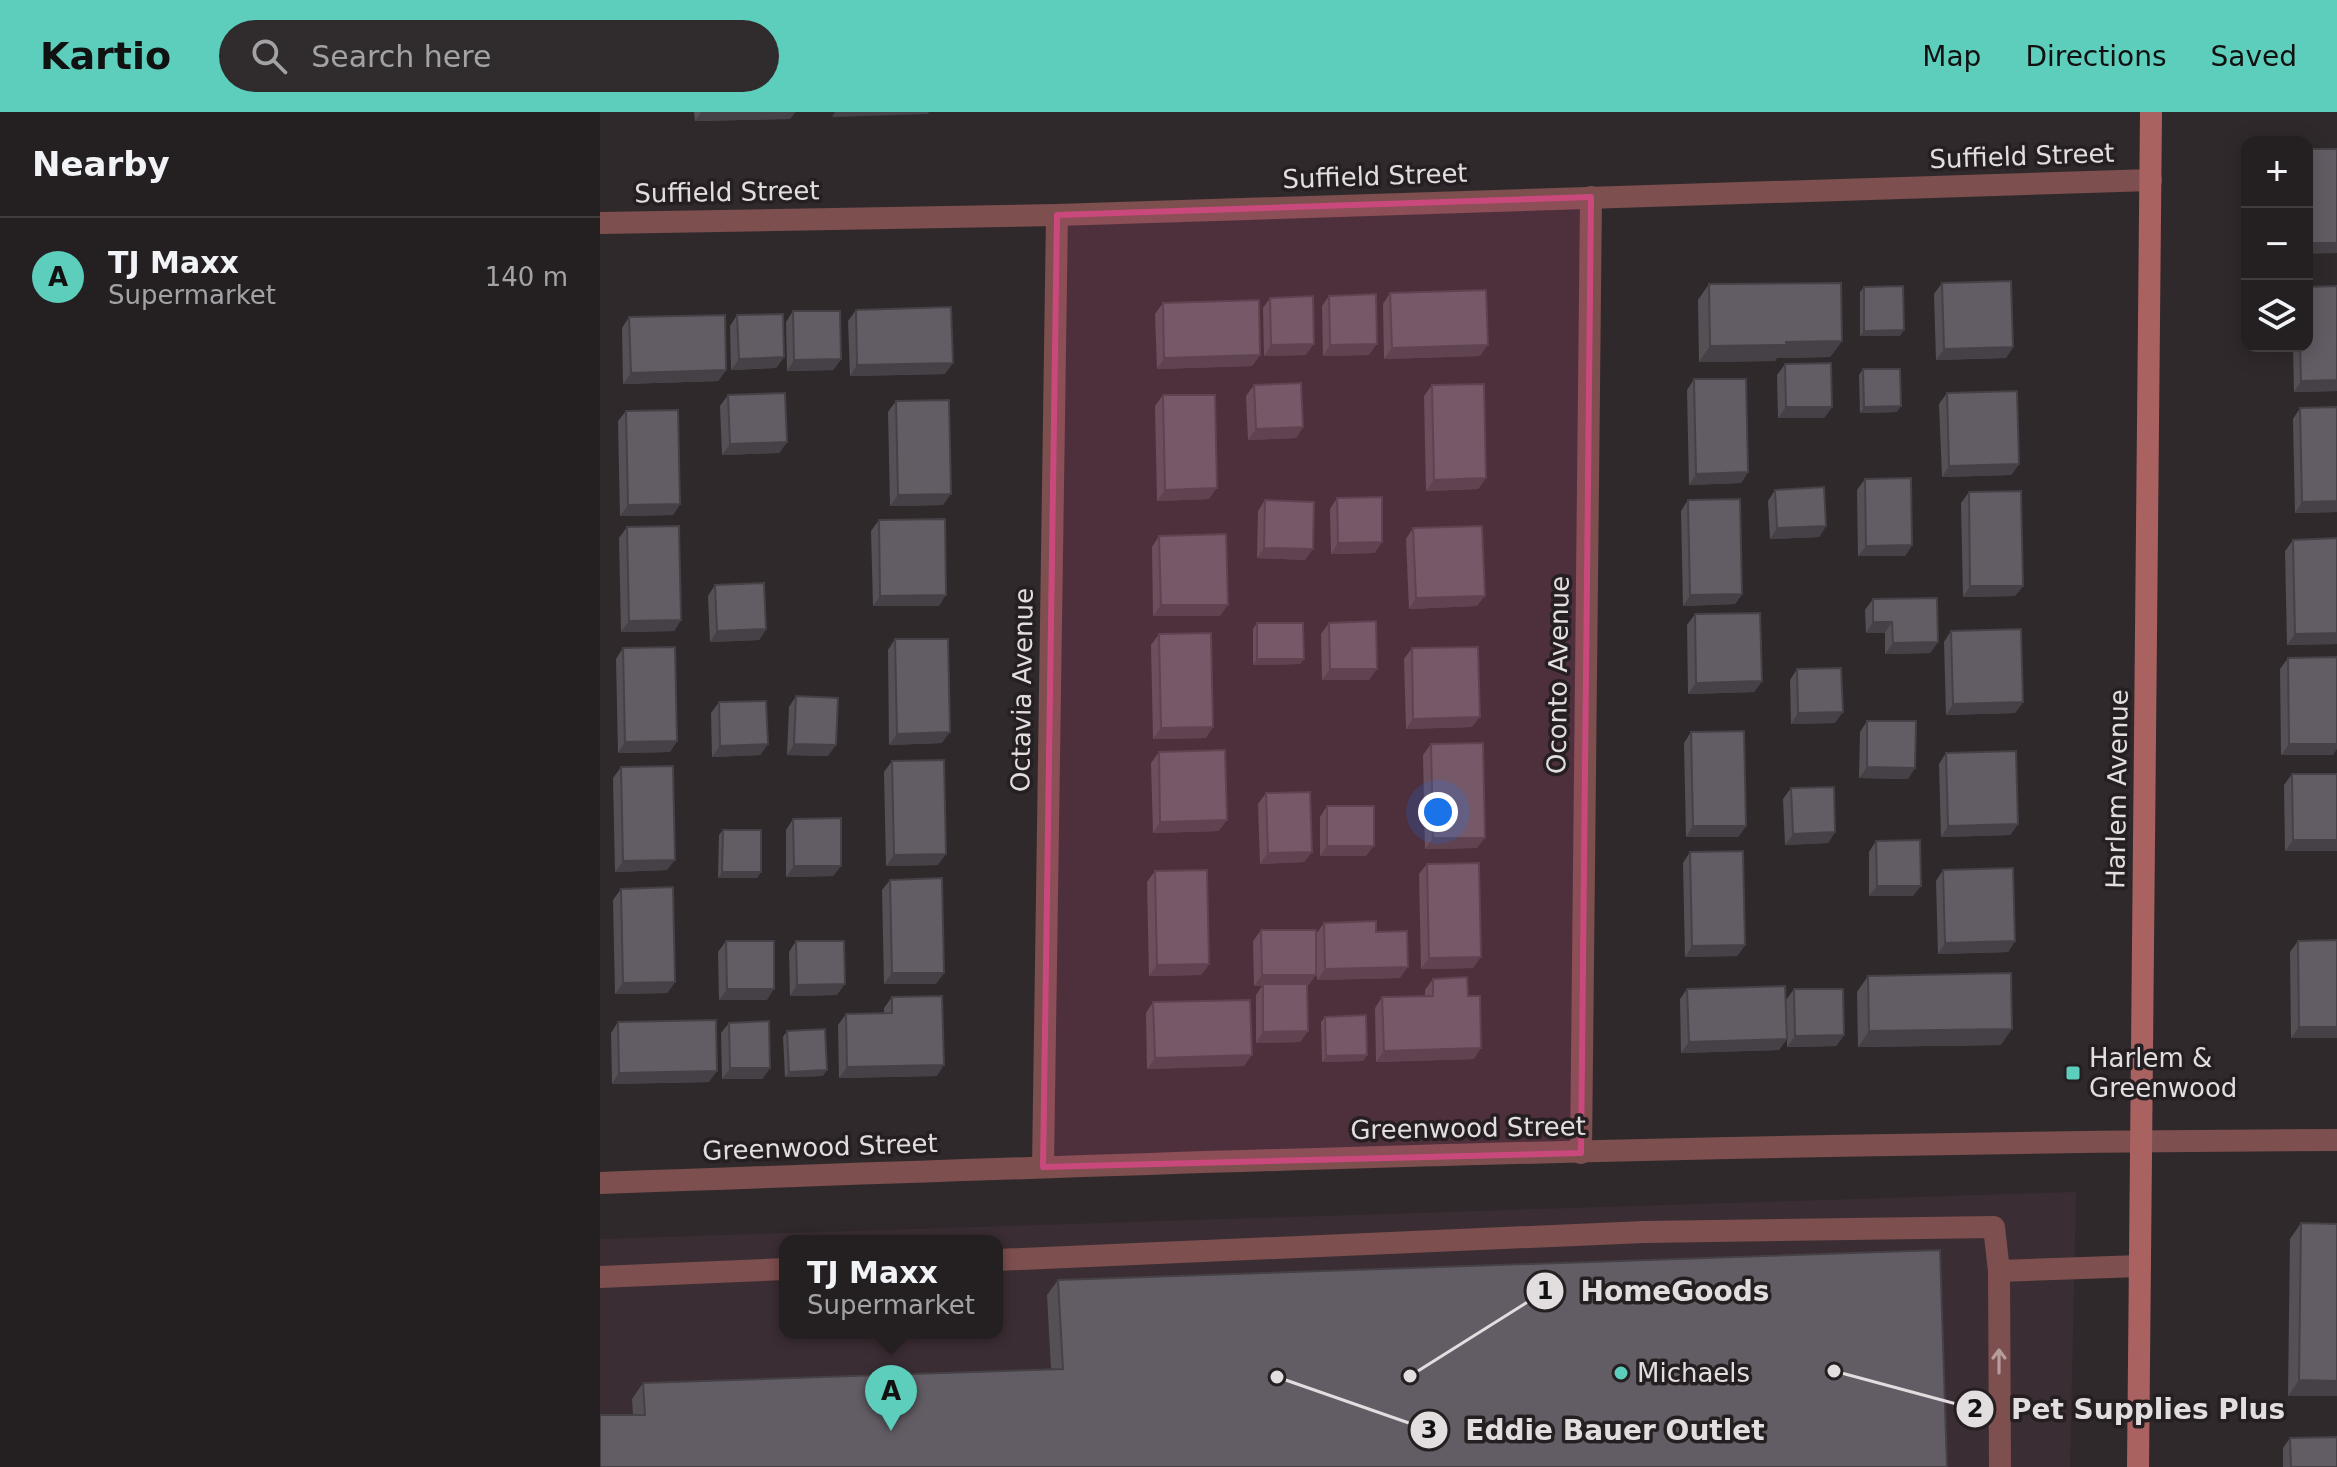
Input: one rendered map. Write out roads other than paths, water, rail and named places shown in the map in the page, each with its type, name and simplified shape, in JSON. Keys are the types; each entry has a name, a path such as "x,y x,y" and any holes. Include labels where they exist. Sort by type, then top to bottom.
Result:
{"main road":[{"name":"Harlem Avenue","path":"2138,1467 2151,112"}],"street":[{"name":"Suffield Street","path":"600,223 1057,215 2151,180"},
{"name":"Oconto Avenue","path":"1581,1153 1591,197"},
{"name":"Octavia Avenue","path":"1043,1167 1057,215"},
{"name":"Greenwood Street","path":"600,1183 1043,1167 1581,1153 2141,1140 2337,1140"},
{"path":"1003,1260 1644,1232 1994,1227 1999,1271 2000,1467"},
{"path":"1999,1271 2140,1266"},
{"path":"600,1277 779,1269"}],"place":[{"name":"Harlem & Greenwood","path":"2073,1073"},
{"name":"Pet Supplies Plus","path":"1834,1371"},
{"name":"Michaels","path":"1621,1373"},
{"name":"HomeGoods","path":"1410,1376"},
{"name":"Eddie Bauer Outlet","path":"1277,1377"},
{"name":"TJ Maxx","path":"891,1431"}]}
